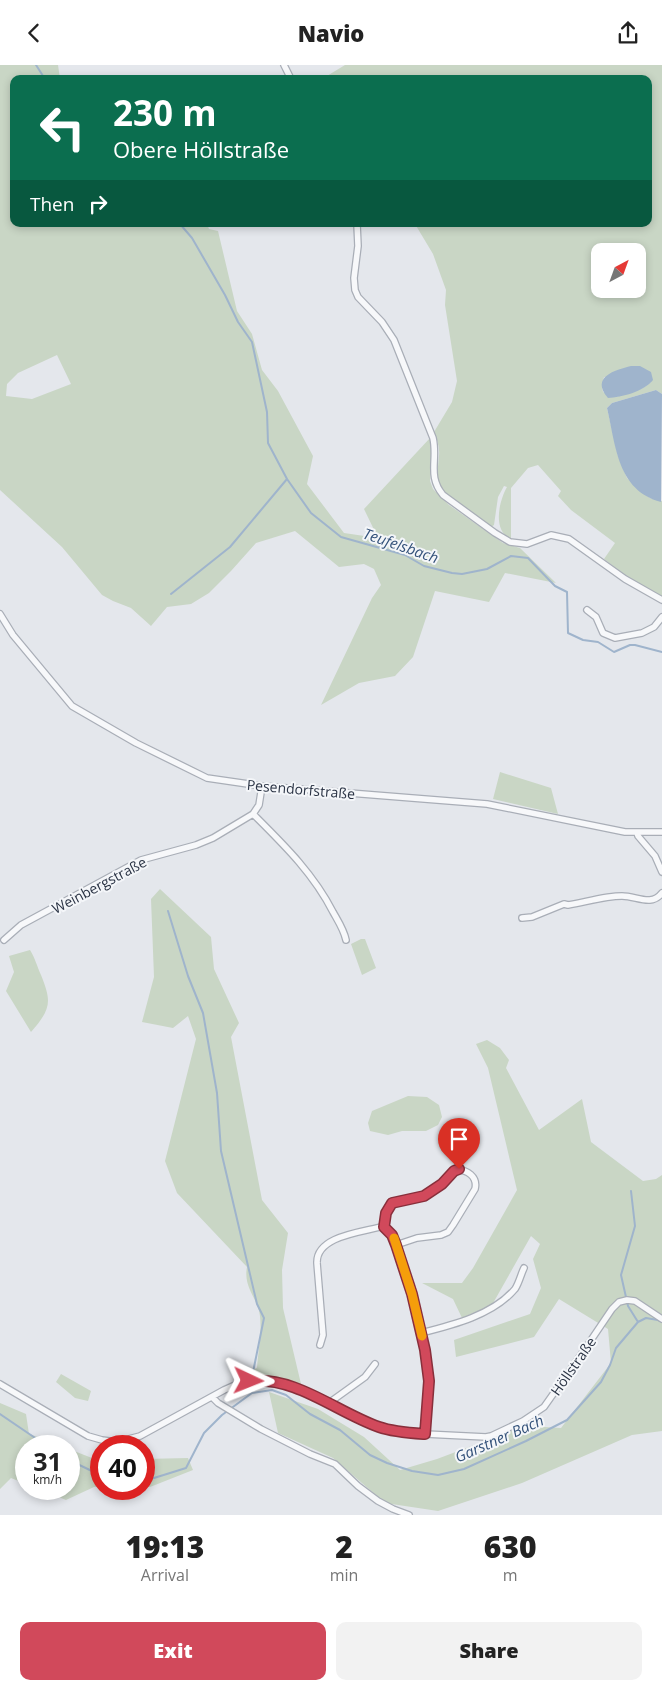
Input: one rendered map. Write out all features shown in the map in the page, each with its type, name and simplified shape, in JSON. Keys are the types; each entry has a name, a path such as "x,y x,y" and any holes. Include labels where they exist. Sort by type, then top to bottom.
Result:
{"street":[{"path":"358,227 354,278 355,290 358,297 382,322 394,340 433,438 435,454 434,477 437,489 450,502 510,542 522,544 551,535 562,536 576,543 625,579 662,600"},
{"path":"587,610 596,617 603,633 615,638 649,630 662,617"},
{"name":"Pesendorfstraße","path":"0,614 13,635 72,707 136,743 207,777 262,786 487,804 610,829 637,833 662,832"},
{"path":"262,786 259,805 253,814 297,858 325,896 346,940"},
{"name":"Weinbergstraße","path":"4,940 21,925 141,860 204,842 253,814"},
{"path":"637,833 639,838 655,856 662,872"},
{"path":"522,918 564,904 568,905 620,896 652,901 662,893"},
{"path":"384,1227 386,1213 390,1205 395,1202 424,1196 442,1184 456,1170 465,1171 475,1179 475,1189 448,1232 442,1235 417,1238 396,1245"},
{"path":"384,1227 392,1235 396,1245 412,1294 421,1333 429,1381 425,1434"},
{"path":"320,1345 323,1338 316,1263 318,1253 338,1238 384,1227"},
{"path":"421,1333 477,1315 494,1306 516,1287 524,1268"},
{"name":"Höllstraße","path":"0,1384 88,1435 102,1440 117,1442 140,1436 233,1385 257,1380 284,1384 380,1427 425,1434 486,1437 531,1417 544,1407 612,1309 619,1302 635,1301 662,1319"},
{"path":"329,1404 368,1374 375,1364"},
{"path":"212,1397 223,1406 262,1429 310,1454 335,1464 358,1486 378,1501 409,1515"}],"green space":[{"path":"0,65 58,65 59,75 10,75 10,227 208,227 209,229 218,231 237,311 252,334 262,370 278,391 313,456 307,484 344,533 378,538 364,509 430,438 432,457 430,481 433,489 449,505 503,543 520,548 556,583 505,573 489,602 435,591 413,657 395,676 359,683 321,705 372,598 381,585 374,569 364,564 339,567 295,531 256,543 209,593 191,604 167,607 151,626 131,608 102,595 62,547 0,490","holes":["57,355 71,384 32,399 6,396 7,384 18,373"]},
{"path":"345,65 662,65 662,394 656,390 612,403 607,408 618,456 627,478 650,498 662,501 662,597 626,576 604,559 615,543 571,510 558,496 561,491 538,465 528,468 511,488 511,539 505,535 499,523 500,507 507,487 504,486 498,497 494,525 491,527 443,492 438,479 439,450 434,432 452,402 457,381 445,305 446,290 433,254 417,227 652,227 652,75 329,75","holes":["604,377 651,382 643,388 616,397 603,392 602,386"]},
{"path":"500,772 551,788 558,814 493,799"},
{"path":"160,889 211,937 214,969 239,1023 231,1037 262,1200 288,1233 282,1270 283,1308 301,1384 288,1380 243,1377 245,1373 257,1368 261,1329 259,1310 247,1281 247,1267 177,1193 165,1161 196,1039 188,1016 173,1028 142,1022 154,977 151,899"},
{"path":"365,939 376,968 362,975 351,944"},
{"path":"30,950 45,984 48,999 48,1005 43,1017 31,1032 6,991 14,972 9,956"},
{"path":"487,1040 500,1048 509,1060 506,1068 539,1130 582,1099 591,1142 643,1181 656,1179 662,1175 662,1431 632,1435 522,1483 438,1511 385,1503 333,1458 278,1433 269,1392 318,1409 364,1437 400,1470 437,1459 519,1428 529,1426 561,1428 611,1363 608,1329 559,1299 534,1337 456,1357 454,1340 530,1314 541,1288 533,1259 540,1244 531,1236 492,1305 462,1318 453,1299 422,1283 462,1283 473,1268 517,1190 488,1068 476,1044"},
{"path":"408,1096 427,1097 439,1105 442,1117 438,1125 426,1131 402,1131 388,1135 370,1131 368,1123 372,1111"},
{"path":"61,1374 91,1391 88,1401 75,1398 56,1382"},
{"path":"0,1403 26,1414 29,1434 32,1435 15,1435 15,1480 11,1478 0,1489"},
{"path":"80,1453 90,1457 90,1489 80,1494"},
{"path":"188,1458 193,1470 155,1485 155,1459"}],"water":[{"path":"631,366 640,366 651,372 653,380 638,391 608,398 603,391 603,380 612,372"},
{"path":"656,390 662,394 661,502 646,496 635,488 627,477 616,451 607,408 612,403"}],"waterway":[{"name":"Teufelsbach","path":"36,65 42,75"},
{"name":"Teufelsbach","path":"183,227 192,238 225,295 238,322 252,342 267,412 268,443 287,479 311,513 341,537 405,555 424,566 452,573 462,574 487,569 511,556 528,558 555,586 567,592 568,633 583,640 598,642 614,652 630,645 662,652"},
{"path":"171,594 230,547 287,479"},
{"path":"168,911 188,976 203,1013 217,1093 221,1151 257,1304 264,1318 252,1377"},
{"path":"631,1191 635,1226 621,1275 628,1306 638,1322"},
{"name":"Garstner Bach","path":"155,1478 186,1468 204,1433 222,1415 252,1393 272,1390 286,1395 310,1414 340,1430 370,1455 387,1463 412,1471 438,1475 464,1469 567,1420 601,1382 616,1348 638,1322 646,1318 662,1322"},
{"name":"Garstner Bach","path":"252,1385 252,1393"},
{"name":"Garstner Bach","path":"0,1414 31,1435"},
{"name":"Garstner Bach","path":"80,1465 90,1470"}],"slow traffic":[{"path":"394,1238 412,1294 422,1336"}],"route":[{"path":"249,1381 257,1380 284,1384 380,1427 425,1434 429,1390 425,1350 412,1294 394,1239 384,1227 384,1217 392,1203 424,1196 459,1169"}]}
